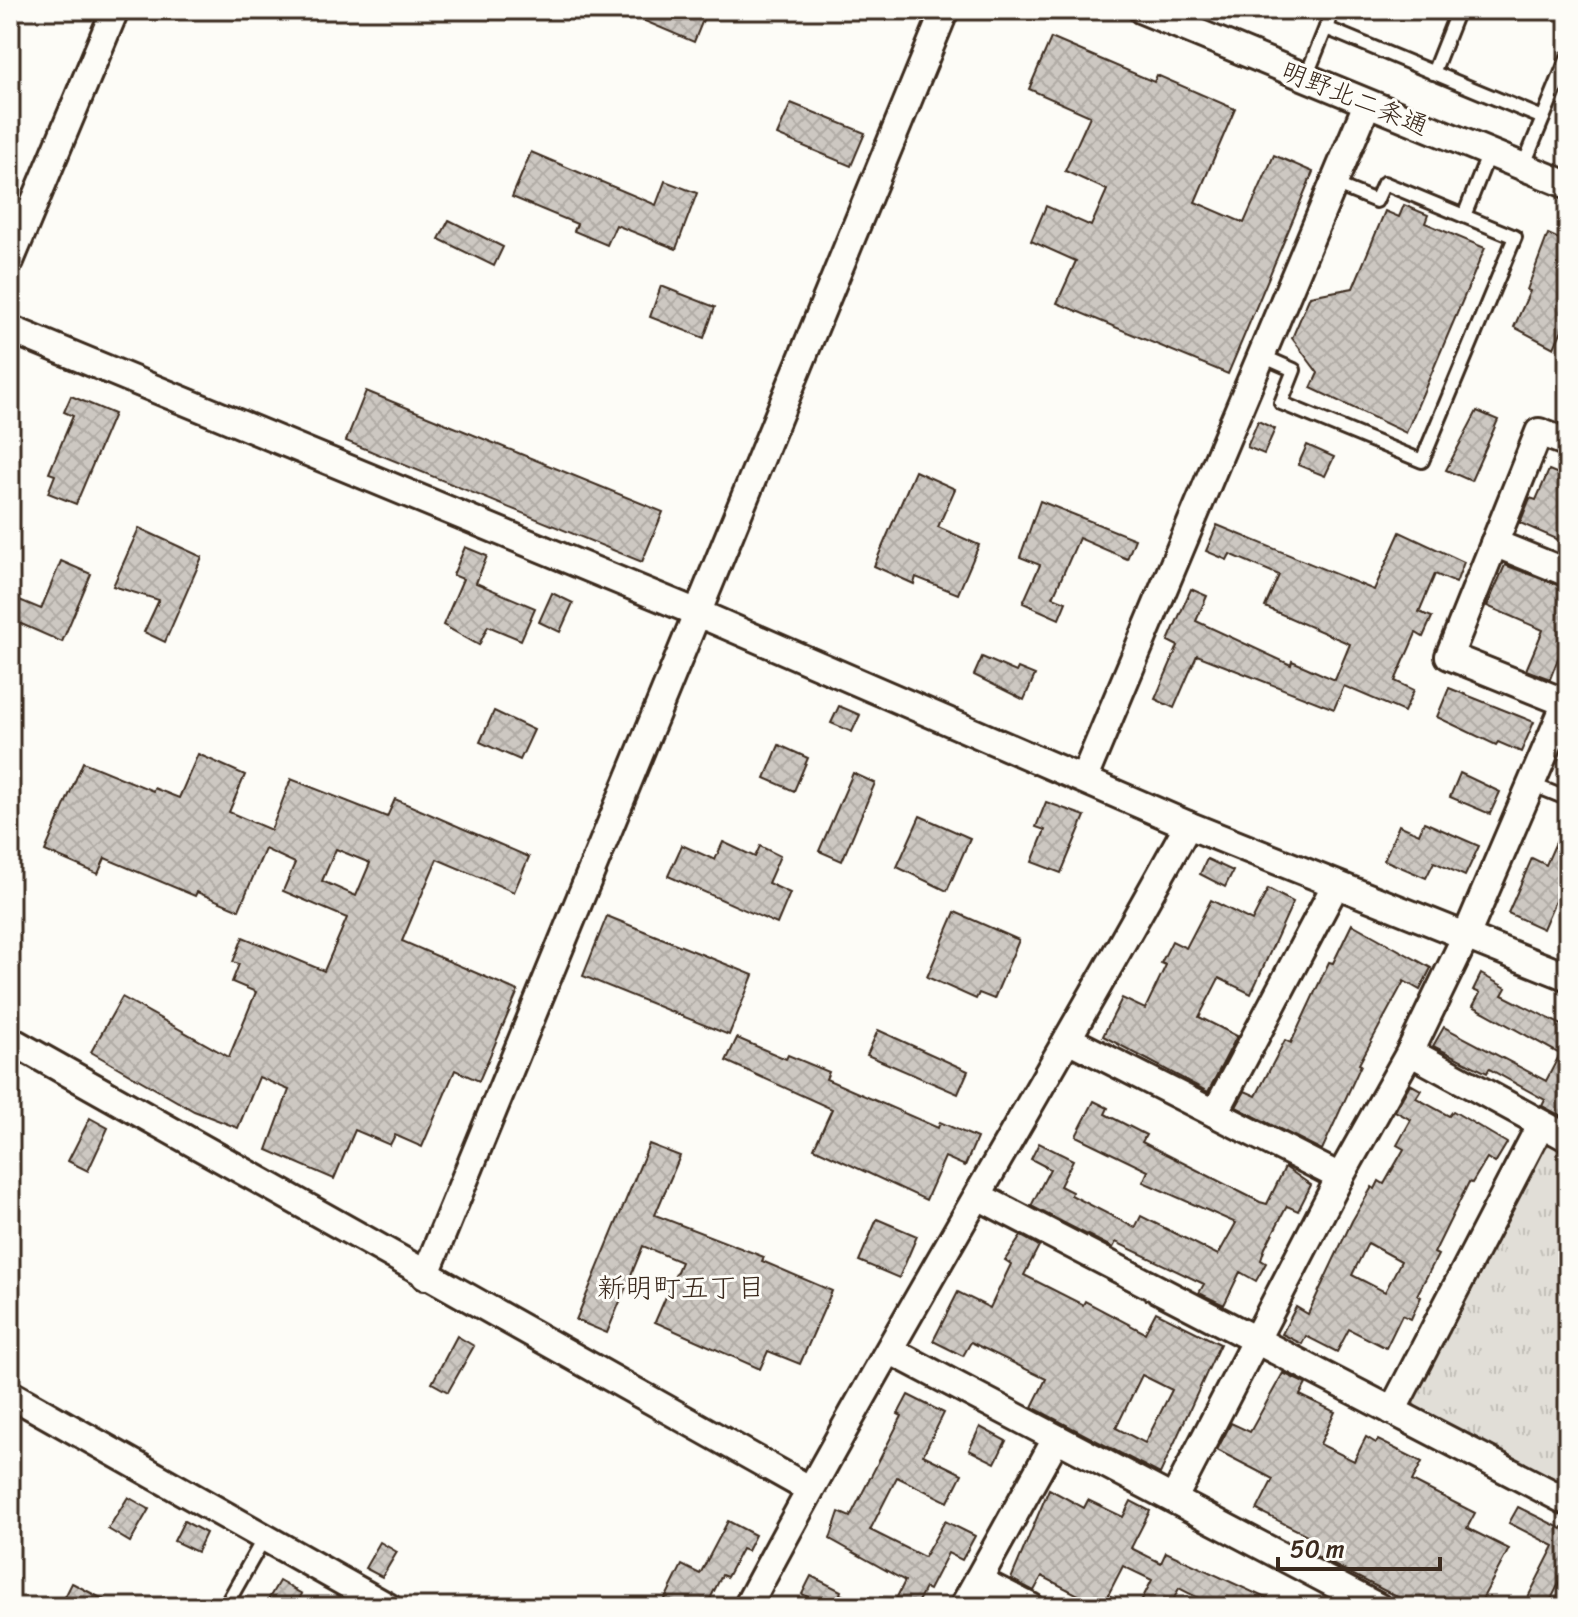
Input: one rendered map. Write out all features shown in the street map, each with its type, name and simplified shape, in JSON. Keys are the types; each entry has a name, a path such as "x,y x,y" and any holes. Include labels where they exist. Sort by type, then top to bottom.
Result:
{"street":[{"path":"10,261 115,10"},
{"path":"425,1276 700,614 945,10"},
{"name":"明野北二条通","path":"1142,10 1180,17 1305,78 1568,185"},
{"path":"1084,778 1367,104"},
{"path":"10,329 700,614 1188,825 1568,977"},
{"path":"1174,1498 1340,1177 1410,1052 1466,936 1567,700 1449,656 1539,432 1568,443"},
{"path":"1494,543 1568,573"},
{"path":"747,1607 809,1489 1070,1040 1188,825"},
{"path":"1215,1113 1335,886"},
{"path":"10,1040 425,1276 809,1489"},
{"path":"1070,1040 1340,1177"},
{"path":"1410,1052 1568,1138"},
{"path":"1392,1411 1541,1124"},
{"path":"980,1197 1568,1502"},
{"path":"891,1351 1378,1607"},
{"path":"10,1394 388,1607"},
{"path":"963,1607 1056,1439"},
{"path":"978,1580 1031,1607"}],"lane":[{"path":"1305,78 1333,10"},
{"path":"1433,73 1458,10"},
{"path":"1326,28 1543,118"},
{"path":"1523,167 1568,57"},
{"path":"1464,216 1489,153"},
{"path":"1262,356 1294,370 1281,403 1422,461 1515,237 1384,183 1376,201 1334,184"},
{"path":"1531,784 1568,799"},
{"path":"225,1607 264,1538"}],"green space":[{"path":"1553,1143 1568,1151 1568,1490 1419,1412 1410,1398 1542,1148"}],"building":[{"path":"619,10 707,10 694,42"},
{"path":"1051,38 1154,82 1157,75 1235,109 1195,202 1244,223 1274,155 1313,172 1228,374 1057,303 1076,261 1031,241 1046,206 1091,226 1107,190 1065,171 1090,116 1029,89"},
{"path":"791,103 865,133 851,166 777,135"},
{"path":"531,152 656,205 665,181 697,193 676,249 616,225 607,245 574,231 577,224 512,197"},
{"path":"1404,205 1428,215 1425,223 1485,248 1406,433 1311,388 1318,373 1292,338 1310,296 1353,288 1385,211 1399,217"},
{"path":"449,220 503,247 494,266 439,239"},
{"path":"1548,234 1568,243 1568,316 1554,348 1514,327 1530,291 1527,290"},
{"path":"661,286 715,307 704,338 650,317"},
{"path":"366,391 663,512 642,562 346,441"},
{"path":"71,396 114,414 76,504 48,493 55,475 49,473 73,416 64,412"},
{"path":"1477,411 1498,420 1471,481 1446,470"},
{"path":"1258,421 1275,429 1264,454 1247,447"},
{"path":"1307,445 1334,457 1325,476 1298,465"},
{"path":"1549,470 1568,478 1568,556 1562,553 1566,543 1520,523 1530,498 1536,500"},
{"path":"915,471 955,489 938,527 979,545 958,594 916,577 914,584 874,566"},
{"path":"1040,501 1135,539 1127,559 1079,538 1053,597 1066,602 1059,619 1023,603 1040,565 1020,557"},
{"path":"1217,525 1374,590 1400,532 1464,562 1456,583 1435,574 1419,612 1432,617 1423,637 1416,633 1395,681 1414,690 1404,712 1344,686 1334,709 1197,655 1174,708 1155,699 1178,646 1168,641 1191,589 1207,596 1196,621 1291,665 1292,661 1335,680 1350,644 1265,607 1279,575 1230,554 1227,560 1206,551"},
{"path":"139,528 202,557 165,642 144,632 159,600 113,586"},
{"path":"465,547 487,556 476,583 535,608 521,640 488,626 479,645 443,625 463,579 453,575"},
{"path":"61,561 91,574 62,642 10,619 10,596 41,609"},
{"path":"1505,565 1568,589 1568,633 1550,679 1526,670 1543,630 1487,606"},
{"path":"552,593 573,603 560,632 539,622"},
{"path":"982,657 1016,672 1018,668 1035,675 1024,700 974,675"},
{"path":"1449,688 1534,722 1521,752 1498,742 1496,745 1437,717"},
{"path":"839,706 860,715 852,732 831,723"},
{"path":"494,711 534,730 520,760 480,742"},
{"path":"779,745 808,758 794,791 765,778"},
{"path":"198,754 245,775 229,812 271,830 291,779 387,817 395,799 529,857 514,892 437,859 402,941 518,991 479,1081 455,1070 422,1147 395,1135 390,1145 355,1130 334,1179 267,1150 289,1090 259,1077 238,1128 194,1111 91,1052 122,997 229,1057 256,992 232,982 239,964 233,962 243,937 324,971 347,918 283,891 295,863 265,849 239,910 197,892 195,896 105,858 98,874 45,851 83,762 153,791 154,788 179,798","holes":["336,849 370,863 356,896 322,881"]},
{"path":"853,773 875,783 842,861 819,851"},
{"path":"1460,773 1500,792 1490,814 1450,797"},
{"path":"1046,802 1085,816 1061,873 1032,862 1045,830 1036,827"},
{"path":"1568,815 1568,871 1543,929 1508,913 1532,858 1546,865"},
{"path":"920,816 970,838 947,891 897,867"},
{"path":"1424,822 1479,846 1465,876 1434,862 1426,878 1384,860 1399,825 1419,834"},
{"path":"723,842 755,857 760,846 780,856 768,883 790,893 777,924 668,876 682,845 715,860"},
{"path":"1207,859 1233,871 1225,887 1200,874"},
{"path":"1268,889 1293,902 1251,994 1219,978 1199,1017 1237,1036 1208,1092 1103,1036 1122,998 1145,1009 1166,965 1161,963 1172,941 1186,948 1211,900 1252,921"},
{"path":"955,912 1019,940 994,999 979,993 976,999 927,977"},
{"path":"607,916 753,975 729,1035 583,976"},
{"path":"1352,924 1431,968 1420,990 1404,981 1359,1064 1322,1150 1236,1107 1245,1091 1256,1096 1285,1040 1291,1043 1329,962 1333,963"},
{"path":"1481,974 1506,988 1502,995 1568,1028 1568,1107 1563,1117 1542,1106 1545,1100 1489,1069 1487,1073 1433,1046 1444,1027 1546,1081 1560,1054 1473,1006 1480,993 1473,990"},
{"path":"878,1030 968,1071 958,1094 867,1055"},
{"path":"737,1038 786,1059 788,1055 829,1072 826,1079 938,1128 940,1122 977,1138 965,1166 945,1157 926,1200 814,1148 832,1109 726,1061"},
{"path":"1410,1084 1421,1090 1416,1098 1449,1116 1453,1111 1507,1143 1495,1163 1487,1158 1472,1183 1469,1182 1434,1253 1438,1255 1417,1295 1421,1297 1411,1319 1402,1315 1386,1348 1349,1329 1337,1352 1306,1336 1302,1344 1282,1334 1296,1307 1308,1314 1352,1221 1372,1187 1375,1189 1379,1181 1384,1184 1404,1149 1397,1145 1411,1120 1395,1111","holes":["1368,1243 1401,1261 1385,1292 1352,1275"]},
{"path":"1094,1101 1108,1108 1105,1114 1146,1135 1142,1142 1260,1202 1267,1204 1285,1167 1311,1185 1298,1211 1287,1206 1265,1248 1261,1260 1266,1263 1256,1281 1240,1272 1224,1305 1199,1293 1204,1284 1116,1242 1113,1248 1031,1206 1050,1169 1031,1159 1039,1143 1073,1160 1060,1186 1072,1192 1071,1195 1135,1228 1141,1216 1218,1255 1236,1223 1143,1182 1148,1171 1076,1136"},
{"path":"90,1118 108,1128 88,1171 68,1161"},
{"path":"649,1144 680,1156 655,1215 764,1257 762,1261 832,1291 800,1364 768,1351 760,1369 655,1322 681,1262 643,1246 607,1333 576,1320"},
{"path":"877,1219 917,1236 899,1278 859,1261"},
{"path":"1021,1236 1039,1246 1024,1275 1083,1305 1085,1301 1145,1333 1156,1312 1220,1344 1160,1474 1032,1407 1046,1379 971,1342 963,1356 933,1341 958,1292 990,1308 1011,1264 1005,1260","holes":["1142,1375 1172,1390 1145,1443 1116,1428"]},
{"path":"457,1336 474,1346 448,1392 432,1383"},
{"path":"1283,1373 1306,1384 1300,1395 1335,1412 1320,1444 1354,1461 1366,1437 1422,1462 1412,1481 1475,1513 1467,1528 1509,1549 1478,1607 1417,1607 1304,1550 1311,1537 1257,1510 1273,1479 1217,1450 1231,1423 1250,1432"},
{"path":"908,1395 944,1413 923,1455 962,1474 948,1502 897,1477 870,1530 924,1557 945,1521 975,1536 962,1560 948,1553 929,1590 925,1588 915,1607 892,1607 905,1581 830,1539 839,1512 850,1517 902,1416 898,1414"},
{"path":"980,1427 1006,1441 995,1463 969,1450"},
{"path":"1049,1489 1084,1508 1088,1500 1123,1517 1131,1501 1150,1511 1131,1548 1161,1563 1166,1552 1285,1607 1216,1607 1179,1588 1170,1607 1138,1607 1152,1580 1123,1566 1108,1595 1132,1607 1084,1607 1088,1600 1042,1576 1034,1591 1011,1579"},
{"path":"128,1497 149,1509 130,1542 108,1529"},
{"path":"1518,1507 1562,1529 1568,1518 1568,1566 1547,1607 1523,1607 1554,1546 1509,1523"},
{"path":"184,1521 206,1533 197,1552 174,1541"},
{"path":"728,1521 755,1535 747,1551 742,1549 727,1577 722,1575 706,1607 661,1607 682,1565 700,1574"},
{"path":"380,1542 397,1552 382,1577 365,1568"},
{"path":"811,1576 866,1607 827,1607 802,1594"},
{"path":"279,1581 302,1594 295,1607 264,1607"},
{"path":"72,1583 118,1607 60,1607"}],"district":[{"name":"新明町五丁目","path":"681,1287"}]}
